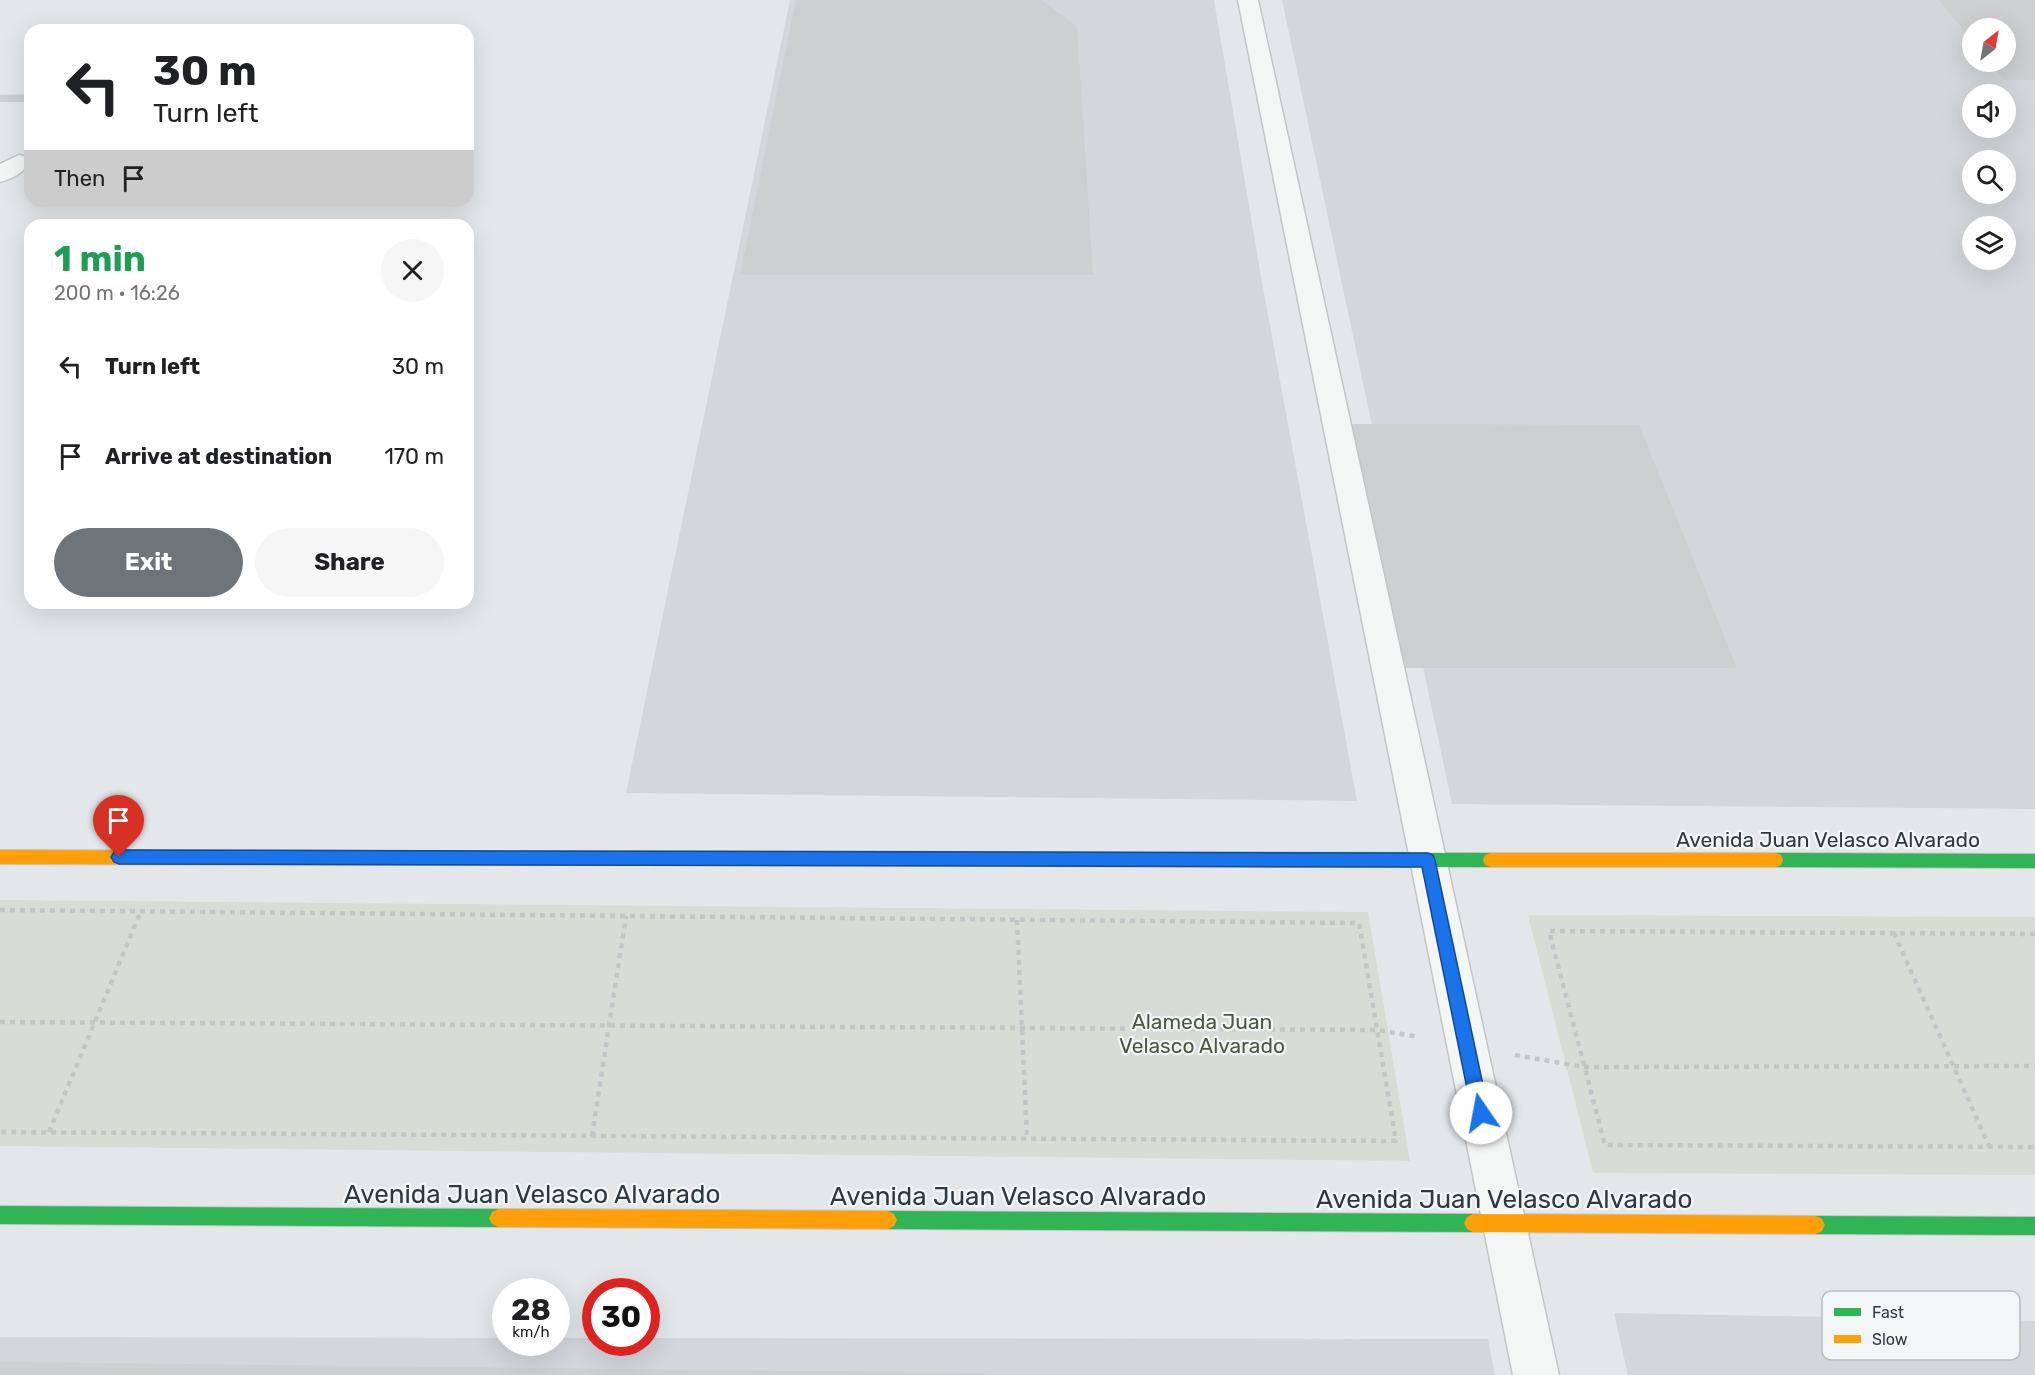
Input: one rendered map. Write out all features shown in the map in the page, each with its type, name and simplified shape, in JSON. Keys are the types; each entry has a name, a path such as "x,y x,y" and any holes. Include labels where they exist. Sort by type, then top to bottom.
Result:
{"street":[{"path":"1248,0 1536,1375"},
{"name":"Avenida Juan Velasco Alvarado","path":"0,857 2035,861"},
{"name":"Avenida Juan Velasco Alvarado","path":"0,1215 2035,1226"}],"path":[{"path":"0,910 1359,923 1396,1140 0,1132"},
{"path":"49,1132 141,911"},
{"path":"592,1136 626,916"},
{"path":"1017,920 1027,1138"},
{"path":"2035,934 1549,931 1605,1145 2035,1147"},
{"path":"1894,933 1989,1146"},
{"path":"0,1022 1378,1030 1584,1067 2035,1066"}],"shaded area":[{"path":"790,0 1214,0 1262,282 1357,801 626,793"},
{"path":"1282,0 2035,0 2035,809 1452,804"},
{"path":"1614,1313 1822,1317 1822,1360 2020,1360 2020,1321 2035,1321 2035,1375 1628,1375"},
{"path":"0,1337 492,1338 492,1356 570,1356 570,1338 582,1338 582,1356 660,1356 660,1338 1488,1339 1495,1375 0,1375"}],"green space":[{"name":"Alameda Juan Velasco Alvarado","path":"0,900 1368,912 1410,1161 0,1146"},
{"path":"1528,915 2035,917 2035,1175 1593,1173"}],"building":[{"path":"796,0 1041,0 1077,26 1093,275 740,275"},
{"path":"1939,0 2035,0 2035,80 2004,80 1997,72 2016,72 2016,18 1962,18 1962,29"},
{"path":"24,94 24,102 0,102 0,95"},
{"path":"1347,424 1639,425 1737,668 1399,668"},
{"path":"0,1362 989,1373 989,1375 0,1375"}],"traffic: fast":[{"path":"366,858 717,858"},
{"path":"1033,859 1490,860"},
{"path":"1776,860 2035,861"},
{"path":"0,1215 498,1218"},
{"path":"888,1220 1473,1223"},
{"path":"1816,1225 2035,1226"}],"traffic: slow":[{"path":"0,857 366,858"},
{"path":"717,858 1033,859"},
{"path":"1490,860 1776,860"},
{"path":"498,1218 888,1220"},
{"path":"1473,1223 1816,1225"}],"route":[{"path":"119,857 1428,860 1481,1113"}]}
